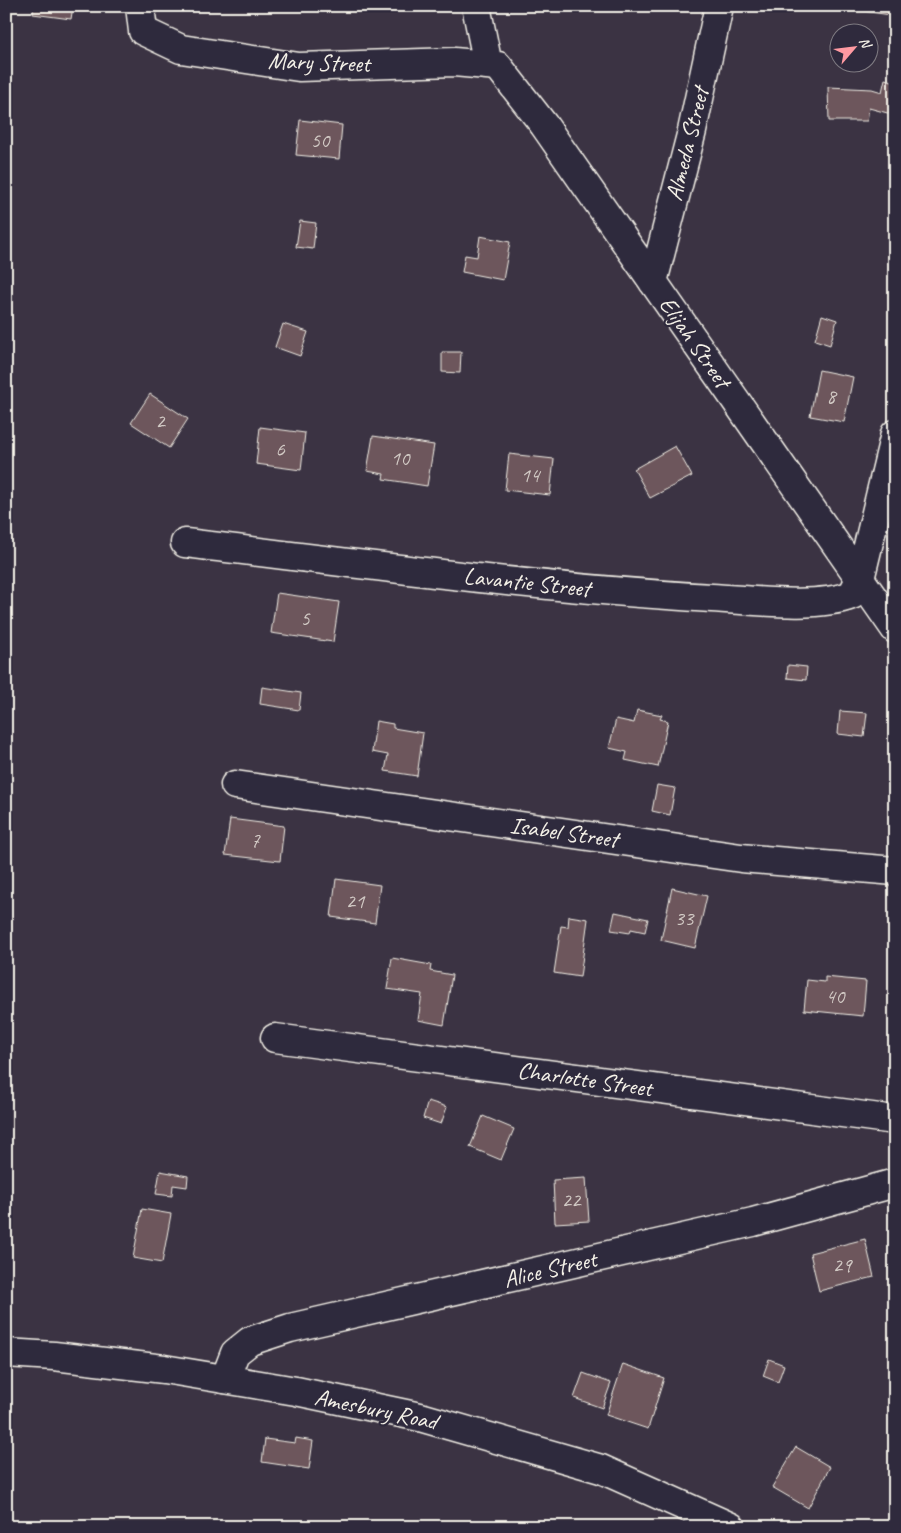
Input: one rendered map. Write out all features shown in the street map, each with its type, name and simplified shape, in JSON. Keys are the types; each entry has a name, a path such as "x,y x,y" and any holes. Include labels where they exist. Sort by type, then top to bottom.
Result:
{"street":[{"name":"Mary Street","path":"140,6 143,31 181,49 299,67 454,62 488,65"},
{"path":"476,6 488,65"},
{"name":"Almeda Street","path":"653,282 692,131 719,6"},
{"name":"Elijah Street","path":"488,65 498,66 544,125 895,629"},
{"path":"860,579 895,434"},
{"name":"Lavantie Street","path":"186,543 458,576 655,595 796,602 832,600 852,595 860,579"},
{"name":"Isabel Street","path":"235,785 741,858 895,871"},
{"name":"Charlotte Street","path":"275,1038 895,1120"},
{"name":"Alice Street","path":"225,1379 235,1353 250,1341 290,1328 753,1222 895,1183"},
{"name":"Amesbury Road","path":"6,1353 137,1366 225,1379 420,1417 601,1469 731,1527"}],"building":[{"path":"34,6 73,6 71,19 33,14"},
{"path":"759,6 775,6 775,9"},
{"path":"848,6 893,6 891,15 848,9"},
{"path":"885,79 895,82 895,115 869,108 867,121 829,121 828,87 872,89 882,92"},
{"path":"300,120 342,125 339,159 296,155"},
{"path":"300,221 316,223 313,249 296,247"},
{"path":"480,236 510,242 503,280 462,272 465,255 477,257"},
{"path":"822,315 837,320 830,345 815,340"},
{"path":"283,324 308,332 300,356 275,347"},
{"path":"442,352 461,352 460,373 442,372"},
{"path":"819,370 853,377 844,422 810,416"},
{"path":"150,394 188,419 169,448 131,423"},
{"path":"260,427 305,433 301,470 256,464"},
{"path":"373,436 434,445 427,486 383,479 384,474 367,471"},
{"path":"675,446 692,476 650,498 634,469"},
{"path":"509,454 554,459 550,495 505,490"},
{"path":"277,593 339,602 333,642 271,633"},
{"path":"788,665 807,667 806,680 787,678"},
{"path":"262,687 301,693 299,710 260,704"},
{"path":"637,710 662,715 660,719 668,721 658,767 625,760 627,752 609,748 616,719 634,723"},
{"path":"840,711 867,713 864,737 838,734"},
{"path":"376,721 393,724 393,728 423,733 417,776 385,771 388,755 372,752"},
{"path":"657,785 675,788 670,815 652,811"},
{"path":"230,819 284,826 280,861 225,855"},
{"path":"336,879 380,885 375,923 331,917"},
{"path":"672,888 707,896 695,948 661,940"},
{"path":"615,912 648,919 645,932 631,929 630,933 611,930"},
{"path":"569,916 588,919 580,977 554,973 561,926 568,927"},
{"path":"392,958 431,965 430,971 452,975 444,1025 418,1020 422,994 387,989"},
{"path":"825,977 866,981 863,1016 804,1010 807,980 825,982"},
{"path":"428,1101 447,1107 441,1124 423,1118"},
{"path":"483,1116 514,1129 501,1160 470,1147"},
{"path":"160,1171 188,1176 187,1187 173,1185 172,1196 156,1194"},
{"path":"586,1178 589,1221 555,1223 553,1180"},
{"path":"142,1209 171,1214 162,1263 133,1258"},
{"path":"865,1239 874,1277 819,1291 810,1253"},
{"path":"769,1359 784,1365 778,1382 763,1376"},
{"path":"623,1364 664,1378 648,1429 606,1415"},
{"path":"583,1373 611,1383 602,1408 574,1398"},
{"path":"296,1438 313,1441 309,1469 262,1462 265,1439 295,1443"},
{"path":"796,1447 830,1467 808,1508 772,1487"}]}
